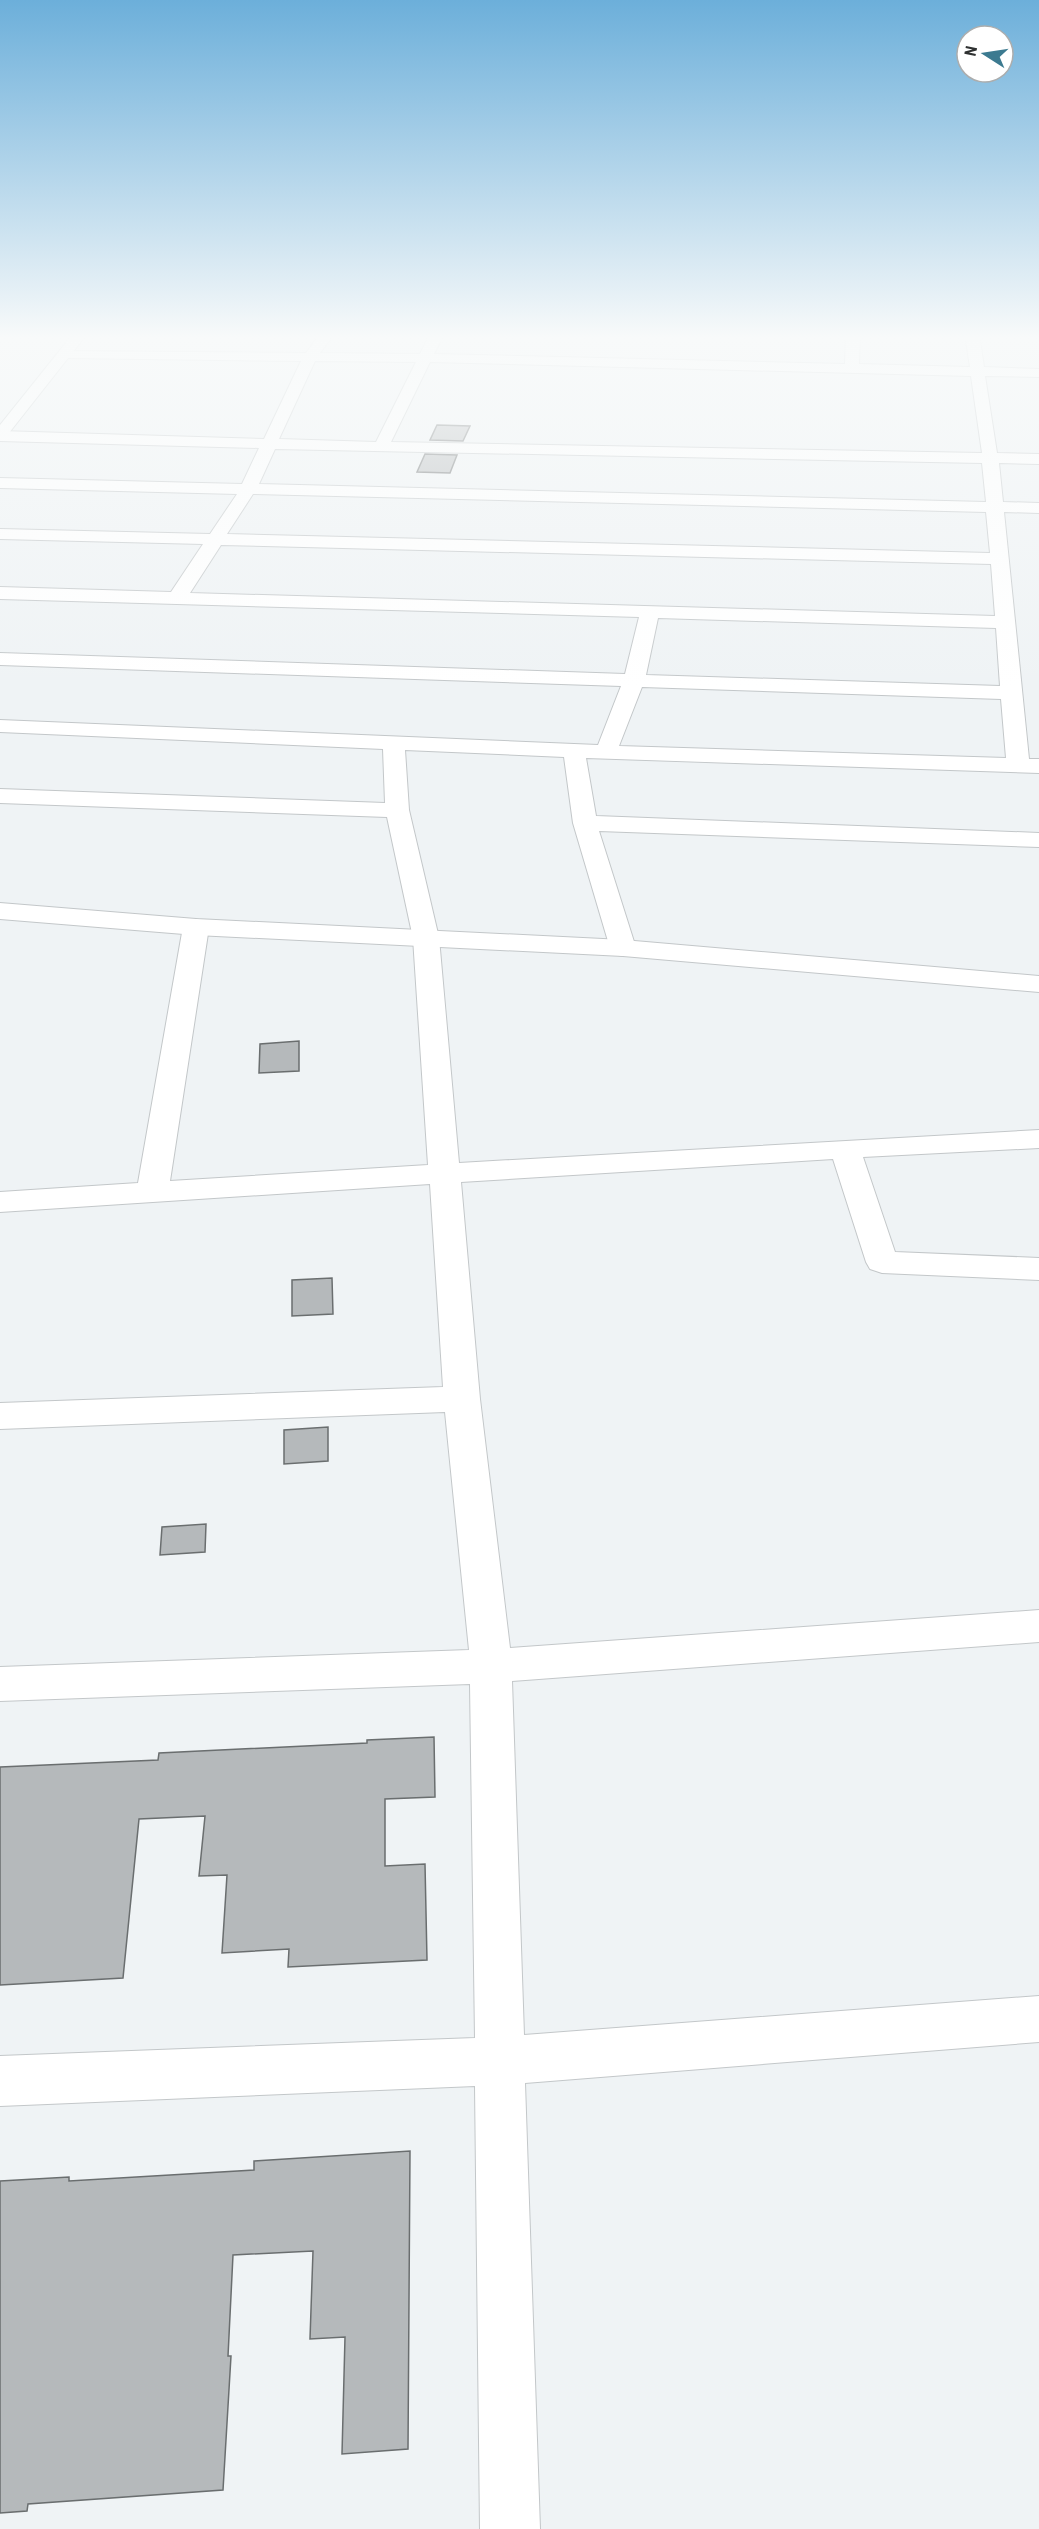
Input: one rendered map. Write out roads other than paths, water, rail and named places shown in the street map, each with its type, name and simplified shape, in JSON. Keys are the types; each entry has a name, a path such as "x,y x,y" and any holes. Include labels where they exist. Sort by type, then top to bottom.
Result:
{"street":[{"path":"177,598 248,489 264,452"},
{"path":"687,452 1039,459"},
{"path":"0,726 574,751 1029,765 1010,693 989,452"},
{"path":"0,483 1039,508"},
{"path":"0,534 998,559"},
{"path":"0,593 1003,622"},
{"path":"606,752 634,681 650,612"},
{"path":"0,658 1010,693"},
{"path":"394,742 397,810 426,938 462,1399 491,1666 510,2529"},
{"path":"574,751 585,823 623,948"},
{"path":"0,796 397,810"},
{"path":"585,823 1039,840"},
{"path":"0,911 196,927 623,948 1039,984"},
{"path":"152,1192 196,927"},
{"path":"0,1202 1039,1139"},
{"path":"845,1149 882,1262 1039,1269"},
{"path":"0,1416 462,1399"},
{"path":"0,1684 491,1666 1039,1626"},
{"path":"0,2081 501,2061 1039,2019"}]}
